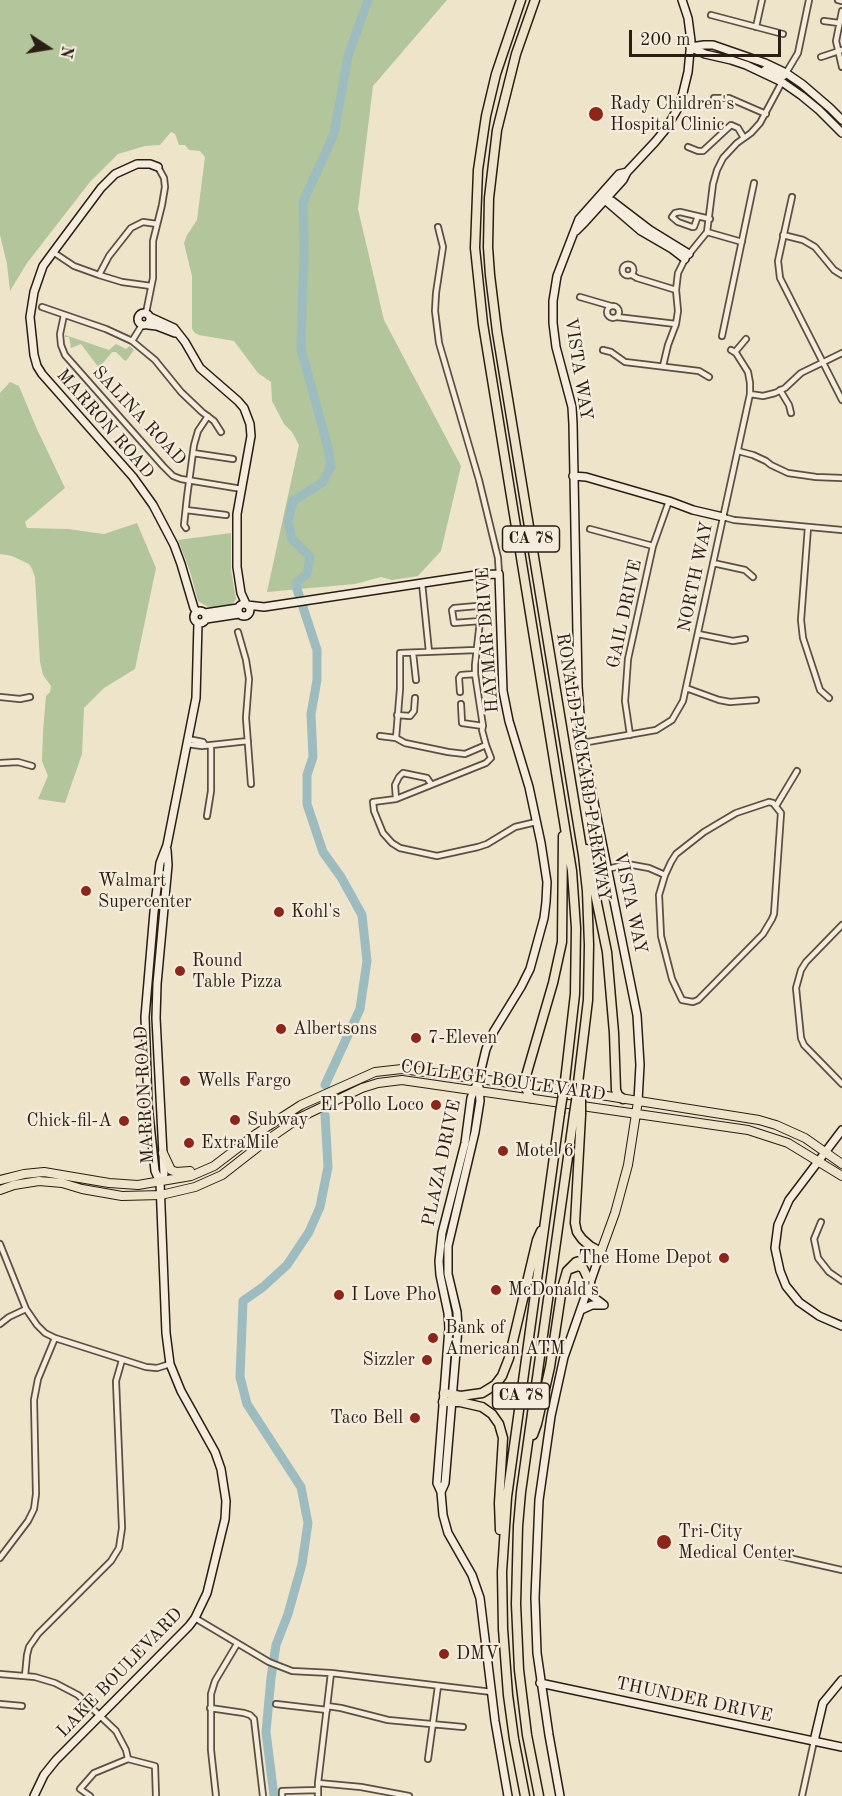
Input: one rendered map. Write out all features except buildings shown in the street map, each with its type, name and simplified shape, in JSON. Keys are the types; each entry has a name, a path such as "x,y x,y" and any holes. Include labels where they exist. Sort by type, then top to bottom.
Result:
{"highway":[{"name":"RONALD PACKARD PARKWAY","path":"521,0 499,63 486,116 478,170 475,248 483,324 572,871 576,928 575,994 507,1497 502,1572 508,1695 525,1796"},
{"name":"RONALD PACKARD PARKWAY","path":"536,0 513,62 497,130 489,198 489,256 496,323 574,799 587,891 589,934 588,1000 577,1115 518,1526 516,1604 519,1670 527,1735 539,1796"},
{"path":"574,799 591,868 607,952 616,1090 623,1099"},
{"path":"530,1098 525,1084 526,1076 556,973 562,942 564,823"},
{"path":"528,1449 537,1424 550,1367 562,1288 567,1271 576,1262 599,1256 582,1239 575,1223 577,1115"},
{"path":"447,1398 482,1393 495,1385 502,1376 509,1358 537,1240 546,1220"},
{"path":"567,1271 578,1266 583,1268 590,1283"},
{"path":"447,1398 488,1411 496,1419 501,1430 503,1447 499,1503 502,1572"}],"main road":[{"name":"VISTA WAY","path":"576,231 665,130 680,105 688,72 690,47 688,18 683,1"},
{"path":"690,47 713,45 765,63 786,73 813,92 842,120"},
{"path":"690,47 705,54 783,76 786,73"},
{"path":"748,66 782,82 819,110 842,133"},
{"name":"MARRON ROAD","path":"158,167 150,164 137,164 115,174 101,188 53,252 38,277 31,304 32,336 37,366 42,374 133,477 164,523 197,612"},
{"name":"VISTA WAY","path":"599,1256 615,1213 628,1165 638,1101 640,1065 637,1015 582,743 578,686 572,407 556,347 553,312 557,276 579,219 619,174 627,172"},
{"path":"606,198 641,231 687,256"},
{"path":"146,320 177,333 200,368 238,401 247,415 251,436 237,514 237,567 243,608"},
{"path":"573,476 586,477 723,517"},
{"path":"206,616 201,610 194,616 195,620 202,623 206,616 243,608 499,574"},
{"name":"HAYMAR DRIVE","path":"479,1078 486,1049 494,1031 530,969 544,918 547,882 529,787 509,721 503,691 499,574"},
{"name":"MARRON ROAD","path":"160,1182 155,1173 148,1105 145,1017 160,863 167,845 196,698 198,622"},
{"name":"MARRON ROAD","path":"160,1182 164,1174 156,1018 168,865 167,845"},
{"path":"386,1081 386,1078 396,1069"},
{"name":"COLLEGE BOULEVARD","path":"0,1180 44,1172 121,1185 138,1185 191,1176 218,1163 256,1134 301,1105 375,1071 396,1069 525,1084 759,1120 805,1138 842,1164"},
{"path":"402,1080 413,1070"},
{"name":"PLAZA DRIVE","path":"479,1078 477,1090 480,1101 479,1111 450,1234 447,1260 458,1328 436,1483 441,1492 443,1515 448,1533 472,1575 480,1598 496,1727 508,1796"},
{"name":"COLLEGE BOULEVARD","path":"0,1190 14,1185 42,1181 122,1196 160,1194 195,1187 222,1175 299,1118 363,1088 386,1081 402,1080 758,1133 788,1143 842,1176"},
{"name":"PLAZA DRIVE","path":"447,1398 449,1328 439,1260 442,1233 460,1163 471,1098 477,1090"},
{"path":"270,1138 270,1132 300,1112 301,1105"},
{"path":"842,1130 789,1200 781,1213 776,1235 777,1259 786,1286 799,1302 819,1316 842,1326"},
{"path":"163,1153 171,1170 176,1172 199,1170 218,1163"},
{"path":"460,1163 466,1171"},
{"path":"42,1181 44,1178 58,1178 60,1174"},
{"name":"LAKE BOULEVARD","path":"34,1796 44,1775 56,1760 195,1618 207,1593 222,1534 225,1487 221,1469 215,1452 181,1390 170,1364 166,1333 160,1182"},
{"path":"560,1796 540,1683 535,1598 540,1490 564,1357 599,1256"},
{"path":"439,1260 447,1260"},
{"path":"581,1310 592,1305 604,1305 587,1292"},
{"path":"814,1741 823,1703 842,1680"},
{"name":"THUNDER DRIVE","path":"540,1683 842,1747"}],"street":[{"path":"756,27 762,0"},
{"path":"786,73 798,52 809,0"},
{"path":"842,11 836,41 842,67"},
{"path":"711,15 783,34"},
{"path":"825,21 839,23"},
{"path":"821,57 839,50"},
{"path":"663,366 676,324 678,273 687,256 707,232 717,170 737,143 760,123 782,82"},
{"path":"714,98 729,98 766,114"},
{"path":"688,147 703,151 731,125 738,128 744,138"},
{"path":"132,340 146,320 153,268 153,241 165,187 164,178 158,167"},
{"path":"722,336 754,183"},
{"path":"792,197 778,261 780,278 842,400"},
{"path":"698,216 694,227 678,222 672,217 675,213 680,212 698,216 710,219"},
{"path":"99,275 109,256 131,228 143,222 157,224"},
{"name":"HAYMAR DRIVE","path":"438,226 443,247 435,311 439,343 481,490 498,558 499,574"},
{"path":"707,232 742,242"},
{"path":"783,235 803,240 815,247 834,270 842,275"},
{"path":"53,252 74,266 99,275 122,282 151,286"},
{"path":"632,275 676,290"},
{"path":"580,297 615,306 619,313 617,317"},
{"path":"611,306 606,314 611,318 676,324"},
{"path":"42,307 132,340 150,355 181,392 214,421 221,432"},
{"name":"SALINA ROAD","path":"64,315 60,334 65,355 173,476 188,481 242,489"},
{"name":"NORTH WAY","path":"582,743 656,730 672,720 680,708 750,394 748,372 733,351 746,339"},
{"path":"603,350 611,352 625,362 699,371 709,377"},
{"path":"750,394 764,396 780,390 801,373 842,354"},
{"path":"780,390 789,405 790,412"},
{"path":"186,528 184,525 188,481 193,453 198,431 208,416"},
{"path":"738,451 753,455 789,473 842,478"},
{"path":"193,453 233,459"},
{"name":"GAIL DRIVE","path":"630,735 626,701 628,659 654,546 669,501"},
{"path":"186,510 226,515"},
{"path":"723,517 842,530"},
{"path":"808,527 801,620 803,638 820,690 829,698"},
{"path":"590,529 654,546"},
{"path":"713,563 745,570 753,577"},
{"path":"422,583 429,652"},
{"path":"480,621 454,623 452,610 481,607 480,621 475,674 482,730 491,758 486,763 396,799 373,802 378,823 383,833 400,848 437,856 487,844 515,827 536,822"},
{"path":"238,633 248,679 246,718 251,784"},
{"path":"698,634 733,641 745,639"},
{"path":"396,738 400,654 477,650"},
{"path":"414,653 416,680"},
{"path":"460,692 459,678 461,675 475,674"},
{"path":"686,688 730,702 756,700"},
{"path":"0,697 20,699 30,697"},
{"path":"397,715 410,716 414,711 415,698"},
{"path":"461,704 462,723 483,726"},
{"path":"380,736 465,754 486,746"},
{"path":"188,741 202,746 248,741"},
{"path":"207,816 211,791 208,745"},
{"path":"0,763 18,762 32,766"},
{"path":"776,806 797,771"},
{"path":"396,799 395,785 403,773 427,778 431,784"},
{"path":"764,803 773,803 776,806 781,813 772,920 763,934 698,1000 693,1002 682,1000 672,979 663,945 658,895 670,862 676,854 704,832 736,813 764,803"},
{"path":"608,869 627,864 649,868 664,875"},
{"path":"842,925 806,962 796,988 801,1038 804,1045 842,1084"},
{"path":"821,1222 814,1239 818,1258 829,1272 842,1281"},
{"path":"0,1244 26,1309 37,1325 55,1338 146,1367 157,1368 170,1364"},
{"path":"0,1324 26,1309"},
{"path":"0,1557 28,1521 34,1509 36,1494 34,1400 38,1379 55,1338"},
{"path":"25,1676 29,1647 38,1634 111,1561 119,1548 123,1527 116,1381 122,1360"},
{"path":"780,1556 842,1569"},
{"path":"195,1618 269,1662 292,1671 331,1673 492,1692"},
{"path":"216,1796 211,1750 211,1694 215,1681 237,1644"},
{"path":"282,1793 318,1793 331,1673"},
{"path":"0,1674 34,1677 65,1687 78,1695 121,1739 128,1759"},
{"path":"428,1759 438,1686"},
{"path":"0,1704 22,1706"},
{"path":"276,1704 341,1708 388,1720 463,1727"},
{"path":"210,1708 244,1713 254,1719 263,1796"},
{"path":"802,1796 814,1741"},
{"path":"90,1796 80,1789 94,1773 128,1759 155,1766 156,1796 149,1796"},
{"path":"318,1783 360,1787 409,1796"}],"green space":[{"path":"0,0 447,0 373,86 358,209 384,320 461,466 441,551 418,576 392,580 381,577 355,584 267,592 299,445 292,432 284,424 272,401 271,382 258,373 234,341 199,335 192,329 192,276 184,243 197,220 205,157 200,151 189,150 185,145 179,145 175,134 171,132 160,145 145,146 118,154 90,182 27,263 10,291 0,235"},
{"path":"65,335 109,350 116,344 126,349 130,346 134,350 126,361 116,352 112,352 99,368 81,344 71,348 69,337"},
{"path":"10,382 19,386 65,488 25,522 27,528 68,529 104,534 137,523 156,568 135,669 104,688 84,708 82,754 65,803 38,799 48,776 42,761 43,731 46,696 51,686 43,675 40,662 35,577 29,564 12,556 0,554 0,393"},
{"path":"231,533 231,570 236,599 230,606 210,608 198,601 178,540"}],"waterway":[{"path":"325,1085 360,1009 367,961 362,915 341,877 323,852 307,804 307,775 313,757 311,714 317,680 317,650 296,586 297,582 307,574 310,557 292,539 288,522 293,501 323,482 331,466 301,349 303,202 334,134 348,56 368,0"},
{"path":"274,1796 266,1732 271,1678 276,1645 288,1614 302,1564 308,1523 301,1487 247,1404 240,1377 243,1301 263,1287 287,1265 309,1232 320,1207 328,1167 325,1115"}],"place":[{"name":"Rady Children's Hospital Clinic","path":"596,114"},
{"name":"Walmart Supercenter","path":"86,891"},
{"name":"Kohl's","path":"279,912"},
{"name":"Round Table Pizza","path":"180,971"},
{"name":"Albertsons","path":"281,1029"},
{"name":"7-Eleven","path":"416,1038"},
{"name":"Wells Fargo","path":"185,1081"},
{"name":"El Pollo Loco","path":"436,1105"},
{"name":"Subway","path":"235,1120"},
{"name":"Chick-fil-A","path":"124,1121"},
{"name":"ExtraMile","path":"189,1143"},
{"name":"Motel 6","path":"503,1151"},
{"name":"The Home Depot","path":"724,1258"},
{"name":"McDonald's","path":"496,1290"},
{"name":"I Love Pho","path":"339,1295"},
{"name":"Bank of American ATM","path":"433,1338"},
{"name":"Sizzler","path":"427,1360"},
{"name":"Taco Bell","path":"415,1418"},
{"name":"Tri-City Medical Center","path":"664,1542"},
{"name":"DMV","path":"444,1654"}]}
